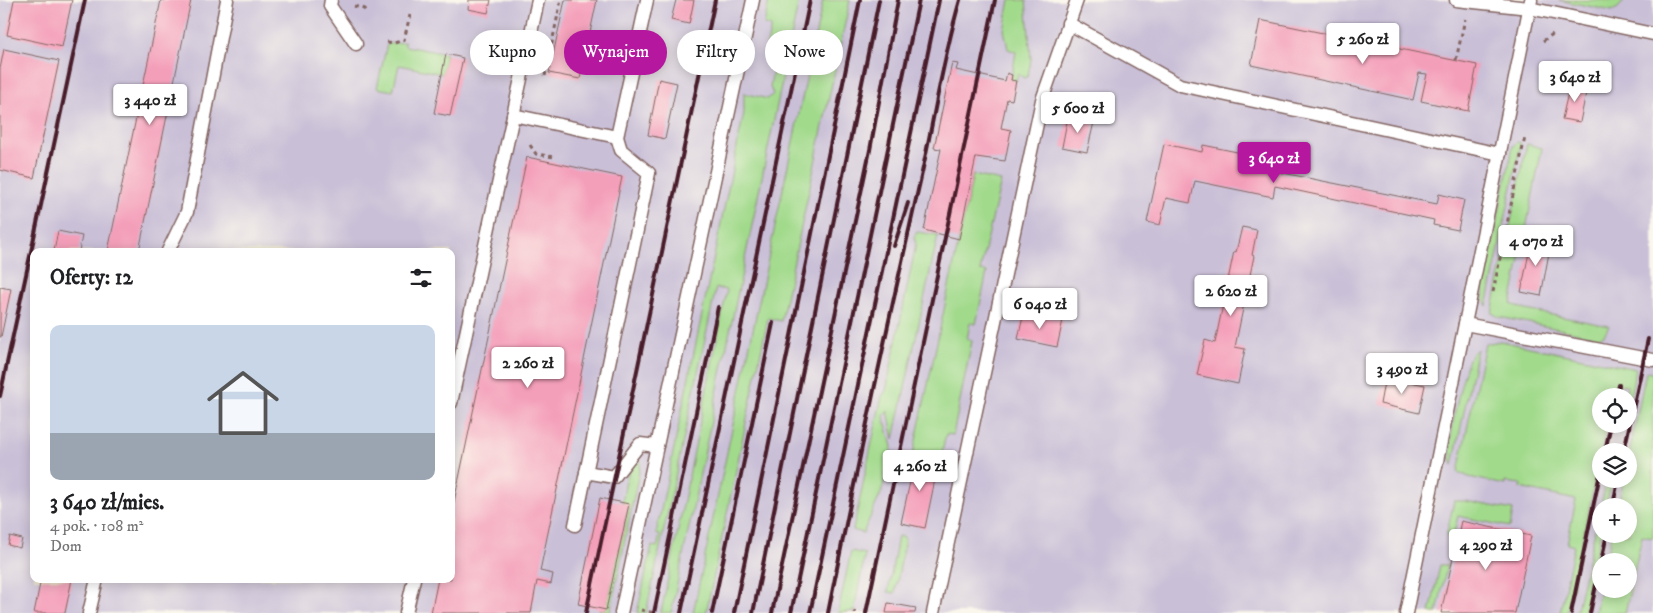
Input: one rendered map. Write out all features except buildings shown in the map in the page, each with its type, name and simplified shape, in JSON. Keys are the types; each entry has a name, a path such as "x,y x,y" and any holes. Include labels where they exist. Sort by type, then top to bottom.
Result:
{"lane":[{"path":"169,248 187,212 227,0"},
{"path":"331,0 330,6 356,44"},
{"path":"455,384 538,0"},
{"path":"574,525 649,173 621,150 617,137 647,0"},
{"path":"622,613 753,0"},
{"path":"933,613 1042,100 1077,0"},
{"path":"1456,0 1530,4 1653,34"},
{"path":"1406,613 1530,4"},
{"path":"1068,23 1180,85 1500,154"},
{"path":"513,115 617,137"},
{"path":"1466,324 1653,360"},
{"path":"586,472 614,477 640,444 657,446"},
{"path":"89,613 96,583"},
{"path":"406,613 413,583"}],"path":[{"path":"545,76 561,0"},
{"path":"351,5 364,8 367,13"},
{"path":"1456,60 1466,14"},
{"path":"387,42 394,43 404,40 410,15"},
{"path":"1540,45 1554,32 1564,30"},
{"path":"1492,300 1524,144"},
{"path":"530,145 536,154 554,157"},
{"path":"640,610 654,613"}],"shaded area":[{"path":"0,0 1653,0 1653,613 0,613"}],"green space":[{"path":"769,0 799,0 793,30 770,30 771,27 764,25"},
{"path":"823,0 850,0 843,33 843,30 817,30"},
{"path":"1010,0 1026,0 1031,59 1028,76 1024,78 1018,74 1016,81 1011,80 1016,52 1008,49 1004,30"},
{"path":"1559,0 1625,0 1618,8 1612,11"},
{"path":"405,42 405,46 446,54 442,74 399,65 393,91 377,88 387,44"},
{"path":"772,75 783,75 671,613 661,613 727,290 716,288 646,613 637,613 652,546 657,547 660,535 656,534 744,113 744,93 768,99 773,94 770,87"},
{"path":"807,75 834,75 781,321 768,318 706,613 693,613"},
{"path":"1517,142 1521,143 1487,306 1484,299 1483,286 1513,146"},
{"path":"1527,144 1542,148 1511,304 1526,310 1609,326 1604,335 1598,337 1499,317 1492,313"},
{"path":"973,175 1001,181 980,271 987,272 976,324 970,323 967,339 972,341 953,435 946,434 941,458 913,454"},
{"path":"917,232 938,235 894,439 888,411 884,416 892,447 882,491 863,533 853,530 882,396 886,391 916,244 914,237"},
{"path":"1500,341 1636,369 1632,388 1616,384 1615,388 1592,388 1592,433 1605,433 1603,443 1592,443 1593,488 1567,613 1560,613 1574,546 1567,544 1576,500 1520,488 1521,484 1505,482 1505,485 1469,477 1458,472 1485,344"},
{"path":"1477,349 1453,465 1451,445 1454,415 1469,360"},
{"path":"1646,372 1653,373 1653,538 1642,536 1637,559 1637,553 1608,553 1610,543 1637,543 1637,498 1620,498 1622,488 1637,488 1637,443 1631,443 1634,433 1637,433 1637,416"},
{"path":"638,461 641,462 610,613 599,613 600,609 606,610 629,505 622,503 626,480 630,469"},
{"path":"1605,488 1610,488 1608,498 1603,498"},
{"path":"1454,501 1465,501 1513,510 1510,527 1458,516 1453,538 1446,537"},
{"path":"898,536 904,537 905,540 895,593 888,592"},
{"path":"1592,543 1599,543 1596,553 1592,553 1592,574 1584,613 1576,613"},
{"path":"851,551 865,554 854,610 857,611 838,613"},
{"path":"1440,565 1447,565 1437,613 1430,613"},
{"path":"1598,598 1628,598 1625,613 1595,613"}],"railway":[{"path":"32,248 85,0"},
{"path":"586,613 715,0"},
{"path":"681,613 810,0"},
{"path":"734,613 860,0"},
{"path":"753,613 879,0"},
{"path":"772,613 870,150 898,0"},
{"path":"791,613 919,0"},
{"path":"810,613 939,0"},
{"path":"828,613 861,449 960,0"},
{"path":"866,613 995,0"},
{"path":"894,246 908,203"},
{"path":"0,396 30,256"},
{"path":"654,613 718,307"},
{"path":"712,613 773,323"},
{"path":"1626,443 1648,339"},
{"path":"1607,443 1609,433"},
{"path":"1571,613 1597,488"},
{"path":"1614,498 1616,488"},
{"path":"1590,613 1605,543"}]}
